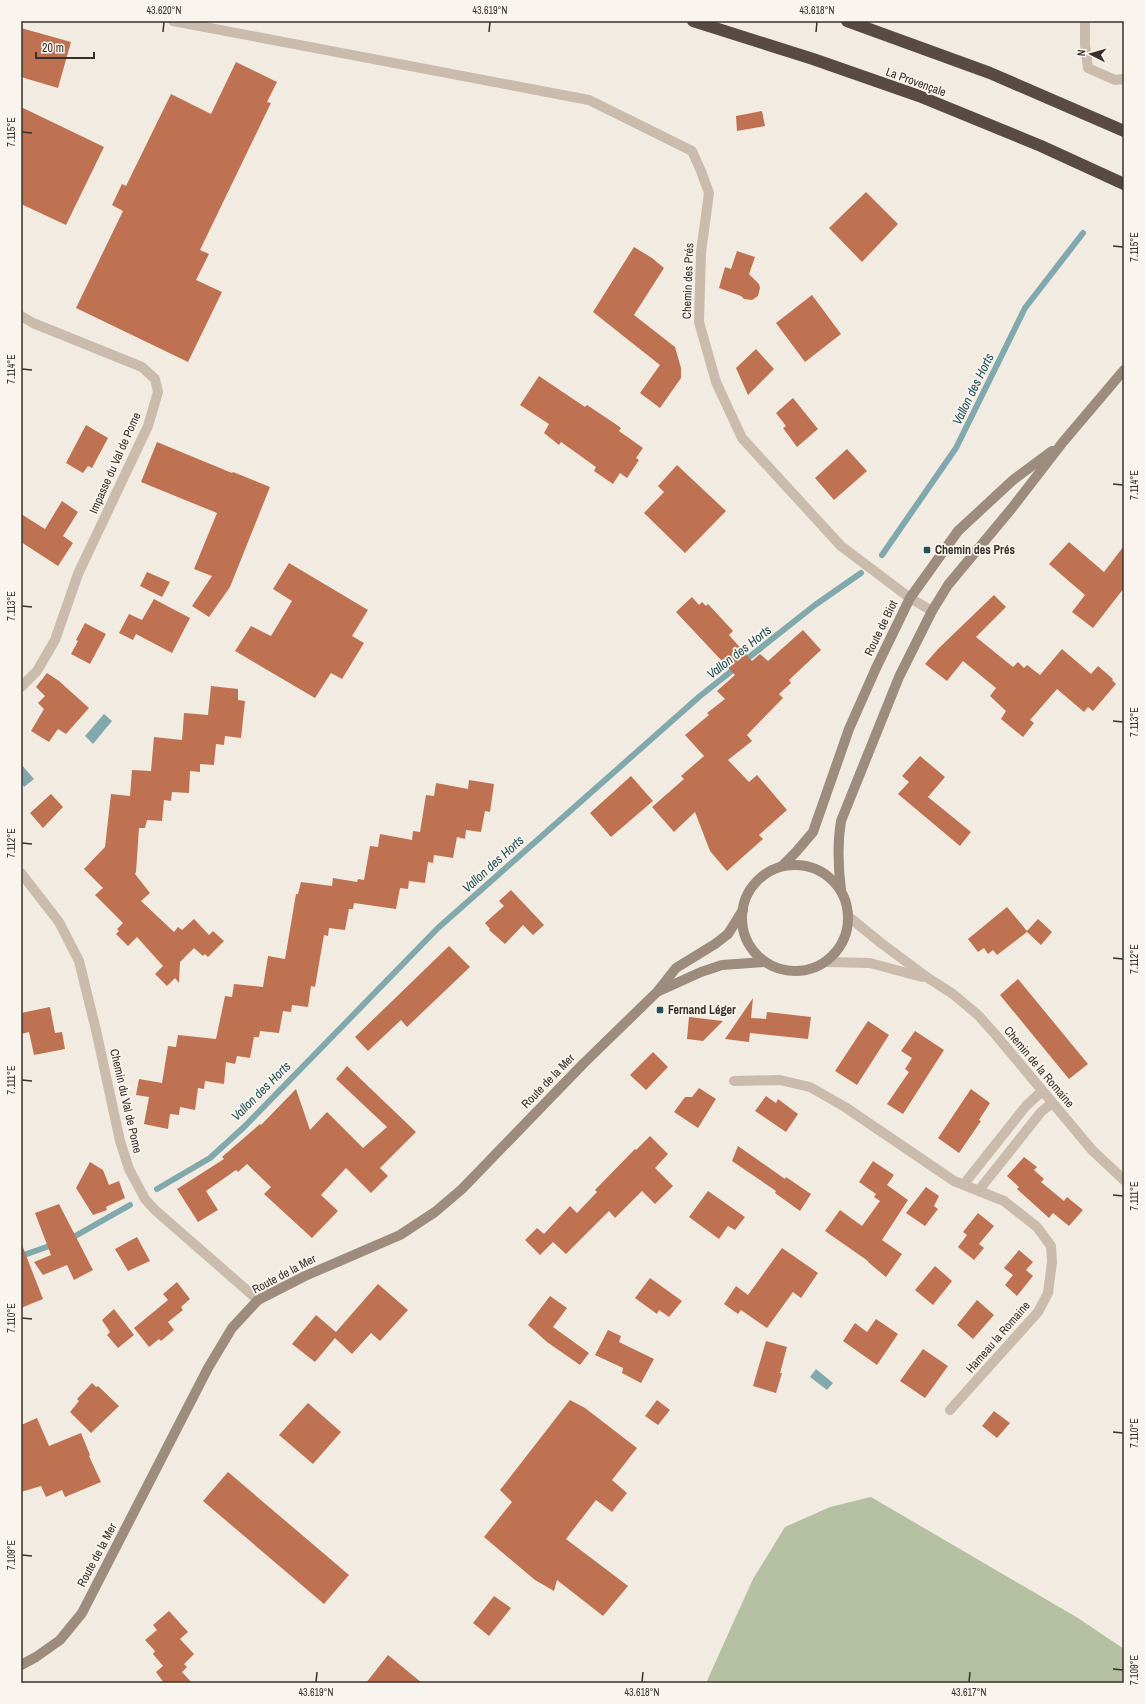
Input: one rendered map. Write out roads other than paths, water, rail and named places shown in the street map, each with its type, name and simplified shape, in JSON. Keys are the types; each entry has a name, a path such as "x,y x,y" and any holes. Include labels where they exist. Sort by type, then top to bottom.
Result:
{"highway":[{"name":"La Provençale","path":"693,21 813,59 919,96 1041,146 1124,184"},
{"path":"847,21 990,73 1124,131"}],"main road":[{"name":"Route de Biot","path":"841,890 838,863 838,839 841,821 899,677 932,611 948,586 1012,508 1063,442 1124,370"},
{"name":"Route de Biot","path":"782,866 813,832 849,729 876,668 910,598 958,531 1014,480 1063,442"},
{"path":"799,865 816,868 830,877 841,890 847,903 849,917 846,935 838,950 826,962 811,970 795,972 779,969 764,962 754,952 746,939 742,925 743,910 747,895 756,882 768,872 782,866 799,865"},
{"path":"657,992 676,968 715,944 728,934 743,910"},
{"path":"657,992 701,972 722,966 764,962"},
{"name":"Route de la Mer","path":"21,1665 36,1657 60,1640 82,1613 208,1368 232,1328 258,1300 305,1276 400,1235 435,1212 462,1189 584,1063 657,992"}],"street":[{"name":"Chemin des Prés","path":"173,21 589,100 692,151 709,193 701,252 699,322 716,382 742,438 841,546 910,598 932,611"},
{"path":"1085,21 1085,45 1088,68 1115,80 1124,79"},
{"name":"Impasse du Val de Pome","path":"21,316 33,323 142,367 155,379 158,392 148,426 78,574 55,640 37,671 21,687"},
{"name":"Chemin du Val de Pome","path":"21,873 60,922 80,962 120,1141 129,1169 145,1199 258,1300"},
{"name":"Chemin de la Romaine","path":"849,917 880,943 928,978 953,994 978,1015 1092,1150 1124,1180"},
{"name":"Chemin de la Romaine","path":"826,962 870,963 928,978"},
{"name":"Hameau la Romaine","path":"734,1081 780,1080 810,1087 845,1107 954,1181 1004,1201 1037,1227 1052,1246 1048,1293 1038,1312 950,1410"},
{"path":"964,1184 1026,1106 1042,1091"},
{"path":"979,1190 1041,1112 1052,1103"}],"water":[{"path":"104,714 112,721 93,744 85,736"},
{"path":"21,764 34,779 24,787 21,783"},
{"path":"816,1369 833,1383 827,1390 810,1377"}],"waterway":[{"name":"Vallon des Horts","path":"882,555 956,448 1025,308 1083,233"},
{"name":"Vallon des Horts","path":"157,1189 210,1158 244,1127 438,928 700,696 815,605 861,573"},
{"name":"Vallon des Horts","path":"70,1239 130,1205"},
{"name":"Vallon des Horts","path":"21,1256 55,1244"}],"place":[{"name":"Chemin des Prés","path":"927,550"},
{"name":"Fernand Léger","path":"660,1010"}]}
